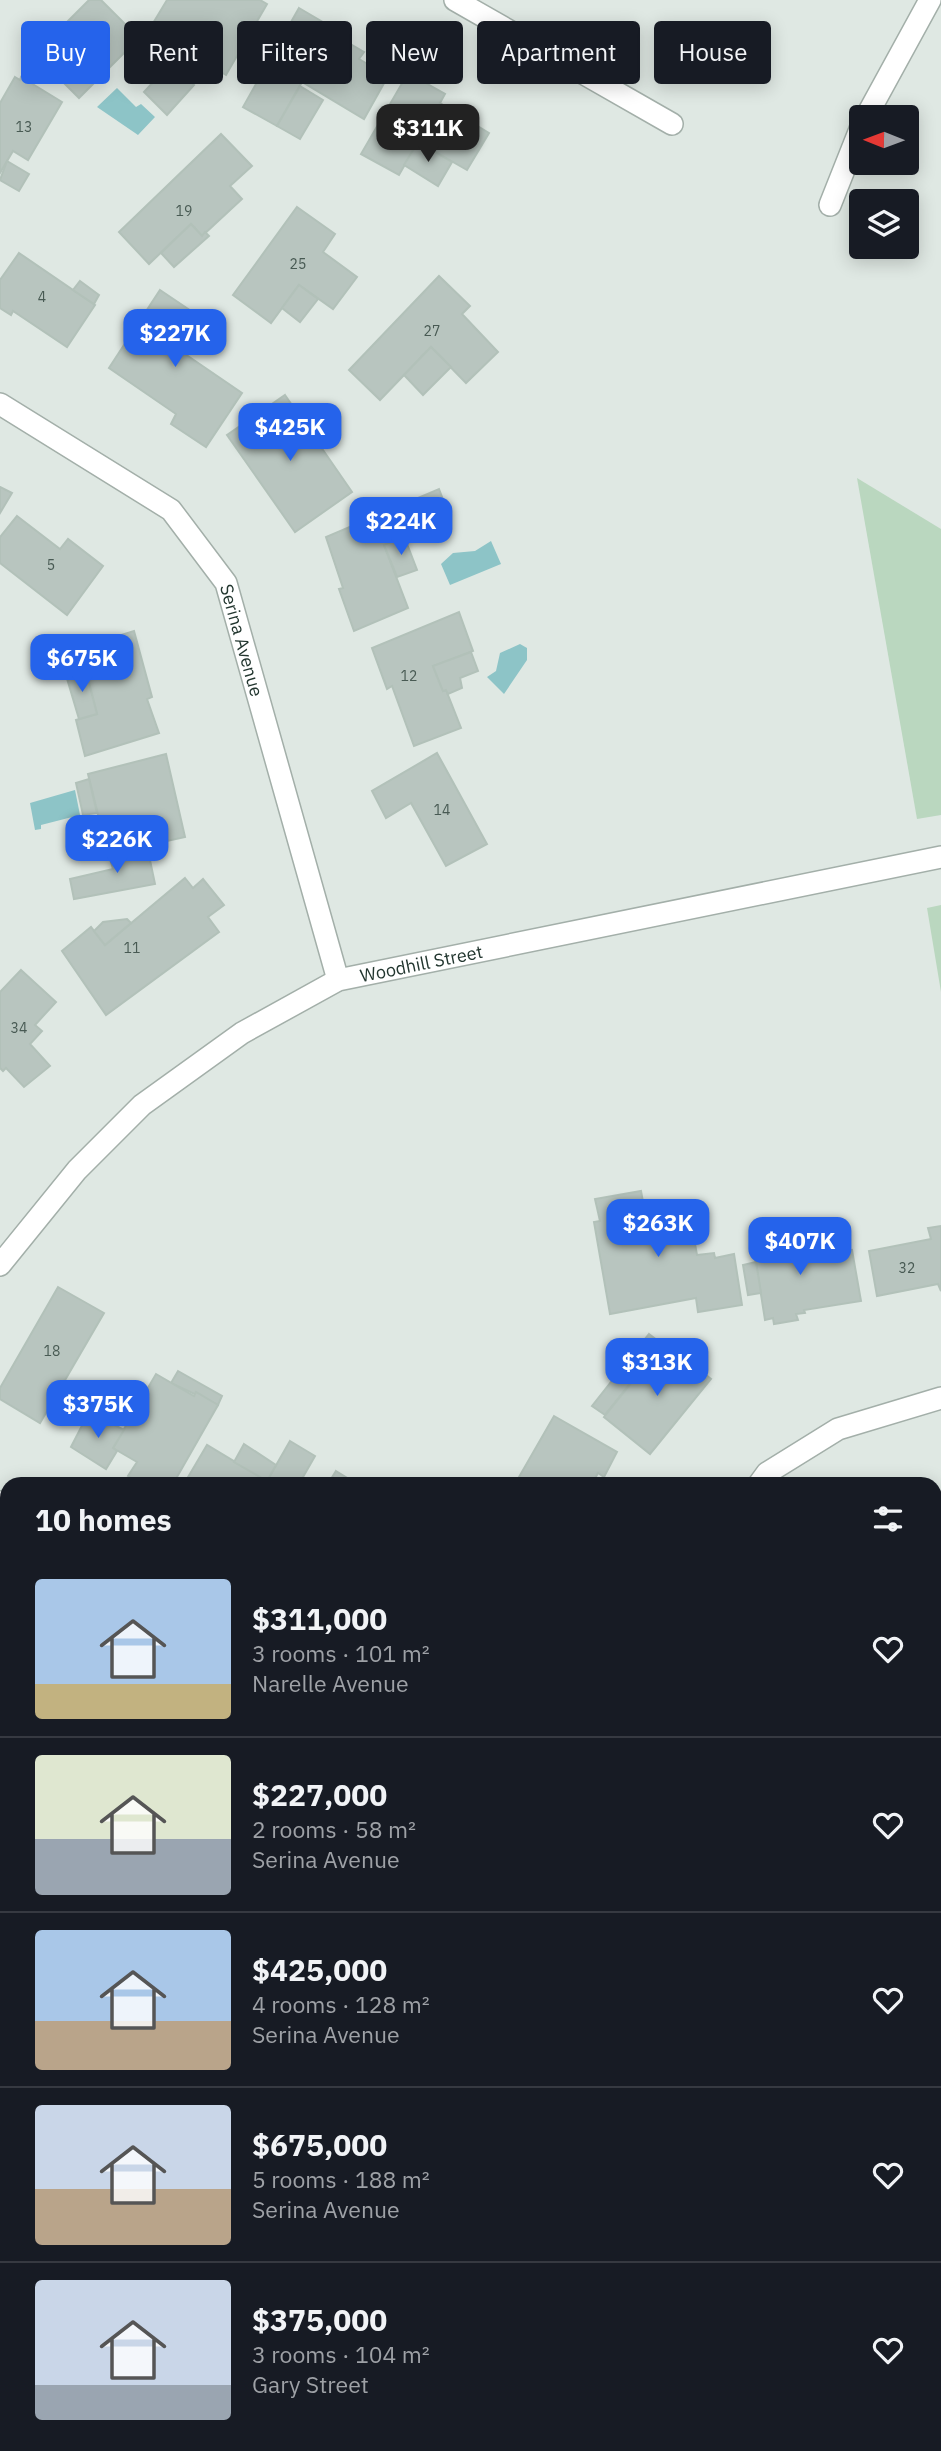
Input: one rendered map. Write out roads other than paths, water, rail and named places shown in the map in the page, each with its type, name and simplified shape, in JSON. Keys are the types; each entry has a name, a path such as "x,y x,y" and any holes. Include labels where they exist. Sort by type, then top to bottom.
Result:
{"street":[{"path":"456,0 672,124"},
{"path":"873,105 930,0"},
{"path":"830,205 849,157"},
{"name":"Serina Avenue","path":"0,404 171,510 226,583 338,980"},
{"name":"Woodhill Street","path":"0,1265 77,1170 142,1105 242,1033 338,980 941,857"},
{"path":"771,1477 838,1429 941,1398"}],"water":[{"path":"117,88 136,107 141,104 155,117 138,135 97,107"},
{"path":"491,541 501,564 450,585 441,564 453,553 475,551"},
{"path":"520,644 527,648 527,660 504,694 487,677 496,671 500,653"},
{"path":"75,790 80,815 41,825 41,829 35,830 30,803"}]}
